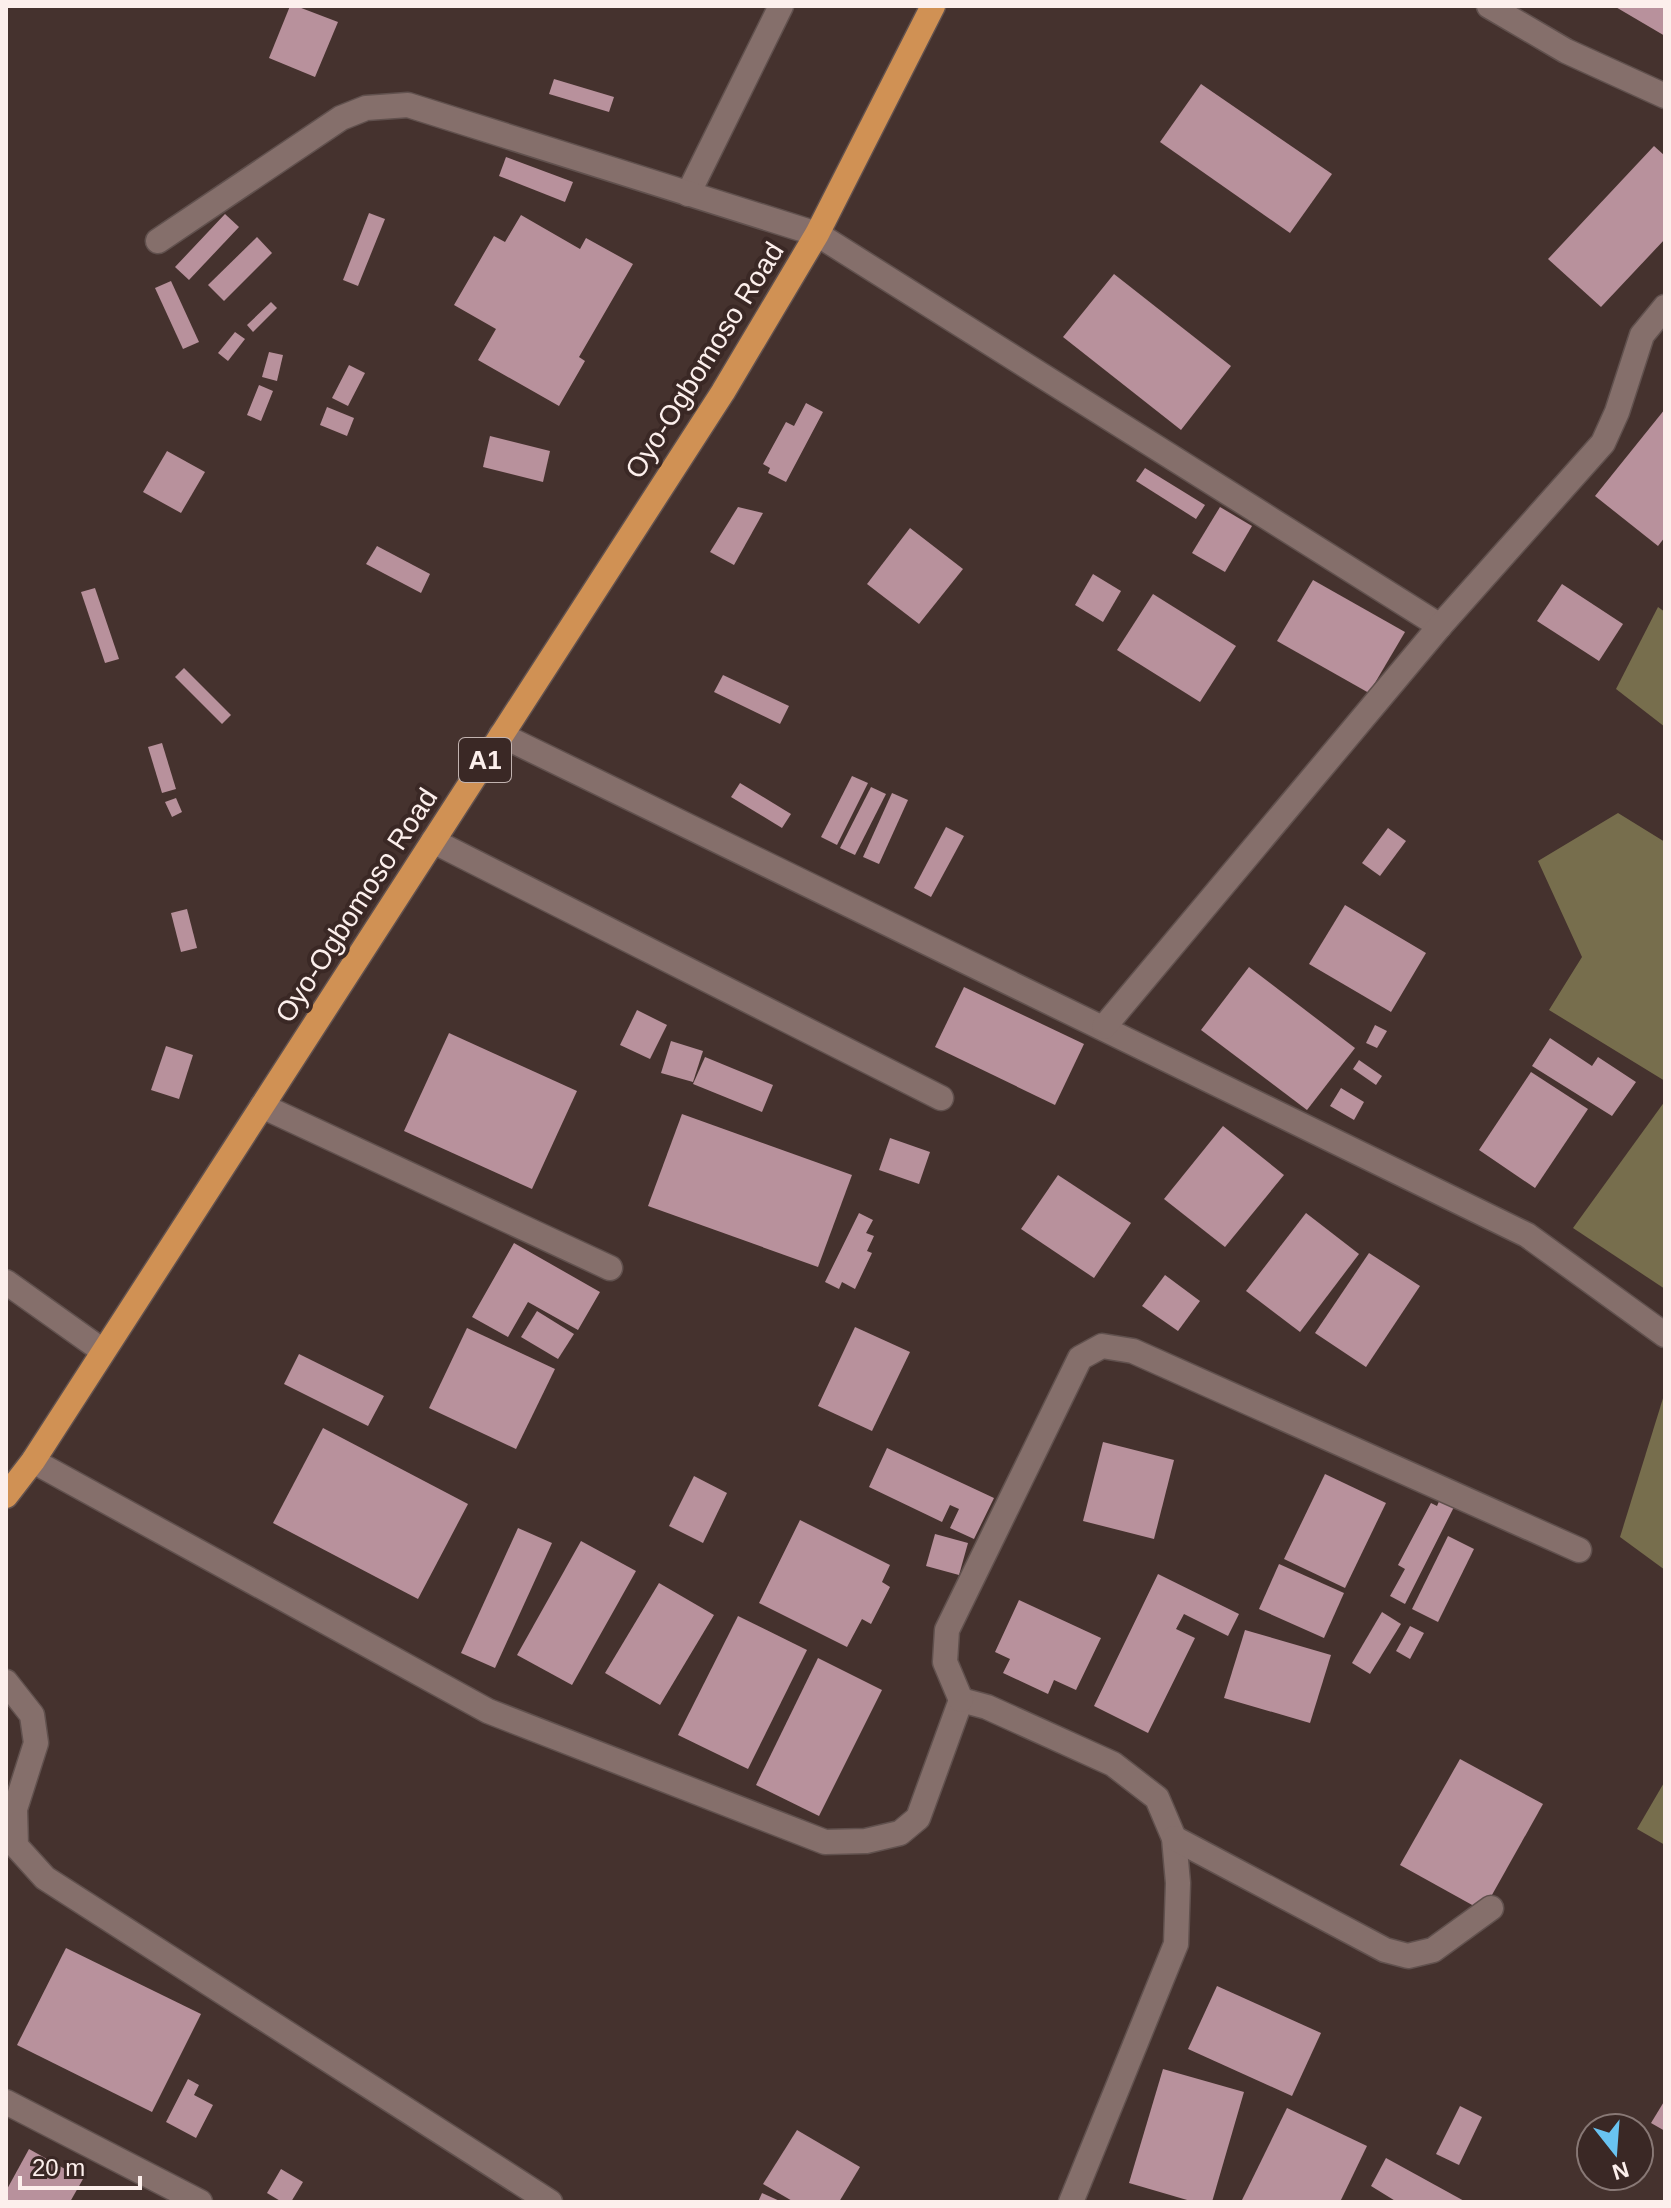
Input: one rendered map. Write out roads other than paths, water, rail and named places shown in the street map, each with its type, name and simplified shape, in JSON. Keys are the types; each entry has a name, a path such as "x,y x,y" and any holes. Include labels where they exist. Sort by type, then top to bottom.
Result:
{"highway":[{"name":"Oyo-Ogbomoso Road","path":"6,1496 33,1461 723,392 817,234 933,6"}],"street":[{"path":"688,194 781,6"},
{"path":"1489,6 1566,51 1665,96"},
{"path":"158,241 341,118 366,108 408,105 817,234 1440,626"},
{"path":"1104,1027 1440,626 1603,443 1617,412 1642,335 1665,307"},
{"path":"501,735 1527,1235 1665,1335"},
{"path":"433,841 941,1098"},
{"path":"262,1106 610,1268"},
{"path":"6,1282 103,1351"},
{"path":"33,1461 488,1711 825,1842 866,1841 900,1833 918,1818 961,1700 945,1662 947,1630 1080,1358 1102,1346 1133,1351 1579,1550"},
{"path":"6,1682 32,1715 36,1743 15,1809 16,1846 45,1878 550,2202"},
{"path":"961,1700 987,1707 1113,1764 1157,1798 1174,1838 1178,1883 1176,1944 1071,2202"},
{"path":"1174,1838 1385,1950 1408,1956 1433,1950 1491,1908"},
{"path":"6,2102 200,2202"}]}
